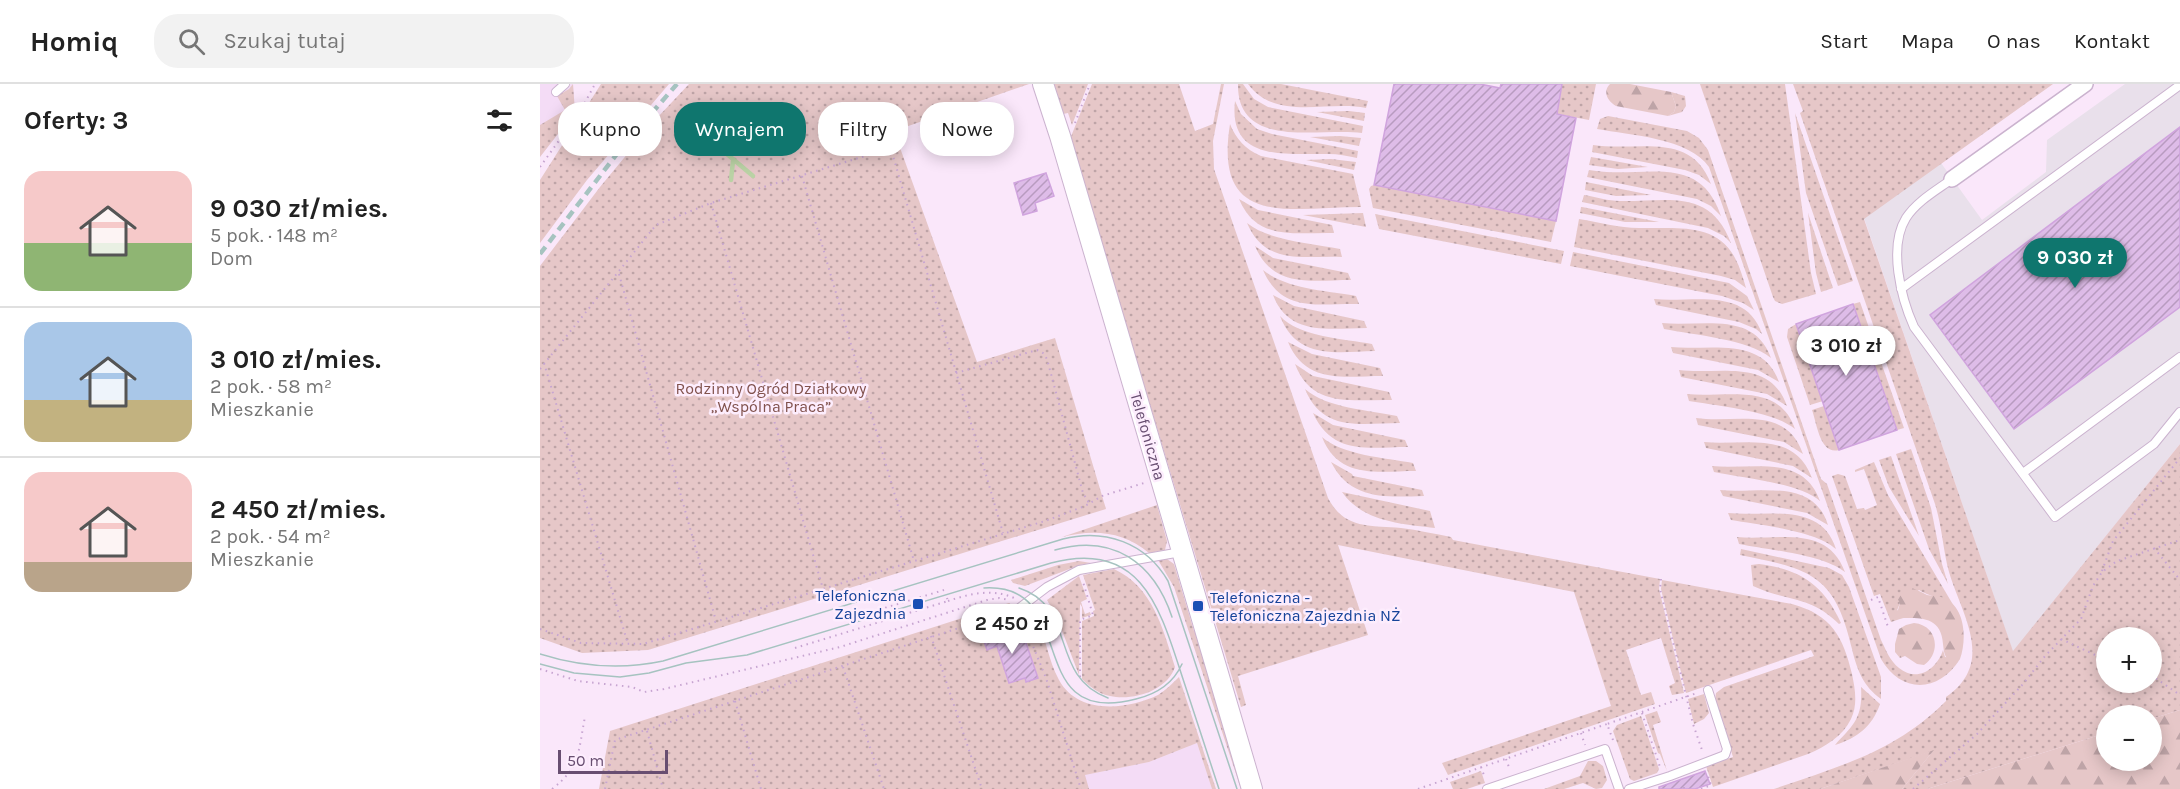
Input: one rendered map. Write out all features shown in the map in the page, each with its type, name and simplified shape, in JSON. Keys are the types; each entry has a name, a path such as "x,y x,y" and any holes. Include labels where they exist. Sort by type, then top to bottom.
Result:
{"street":[{"name":"Telefoniczna","path":"1043,84 1252,789"},
{"path":"1952,179 2085,84"}],"lane":[{"path":"556,92 565,84"},
{"path":"1901,289 2180,85"},
{"path":"1952,179 1916,206 1905,219 1899,237 1898,254 1901,289 1906,309 1914,327 2055,517 2154,444 2180,412"},
{"path":"2023,473 2180,357"},
{"path":"1020,607 1047,587 1079,570 1182,551"},
{"path":"1629,789 1725,755 1727,749 1708,690"},
{"path":"1487,789 1605,748 1619,789"}],"path":[{"path":"540,167 581,110 595,84"},
{"path":"1060,136 1071,133 1090,84"},
{"path":"540,369 656,225 711,203 885,150 892,156 1003,533"},
{"path":"802,176 914,561"},
{"path":"711,203 823,589"},
{"path":"618,273 716,621"},
{"path":"956,374 1037,350 1043,353 1047,359 1083,493 1089,503"},
{"path":"544,363 628,644"},
{"path":"1912,789 1977,734 2081,619 2093,586 2102,572 2114,541 2180,458"},
{"path":"540,629 581,643 643,644 1045,520 1102,496 1161,478"},
{"path":"2102,572 2117,561 2180,540"},
{"path":"2154,548 2180,580"},
{"path":"1079,570 1093,615 1080,620 1080,677"},
{"path":"1661,579 1660,589 1711,785 1701,789"},
{"path":"868,613 944,590"},
{"path":"795,648 947,599 997,592 1014,598 1020,607 1046,678 1081,789"},
{"path":"1871,600 1878,597 1888,627"},
{"path":"540,669 578,681 632,687 644,692 664,690 840,647 987,600 1005,599 1020,607"},
{"path":"605,789 615,740 1020,607"},
{"path":"931,636 981,789"},
{"path":"2061,639 2096,655"},
{"path":"842,665 884,789"},
{"path":"2162,683 2180,695"},
{"path":"1418,789 1708,690"},
{"path":"735,701 761,789"},
{"path":"1642,712 1663,773 1667,777"},
{"path":"552,789 575,765 585,717"},
{"path":"1607,724 1615,747"},
{"path":"646,730 663,789"},
{"path":"1581,734 1585,746"},
{"path":"1555,742 1557,748"},
{"path":"1531,751 1533,757"},
{"path":"1506,759 1510,771"},
{"path":"1481,767 1487,780"}],"shaded area":[{"path":"540,84 573,84 574,102 558,102 558,134 540,157"},
{"path":"2125,84 2180,84 2180,444 2013,652 1864,218 1941,163 1982,220 2046,172 2047,140"},
{"path":"1197,743 1212,789 1089,789 1084,775 1149,762"}],"green space":[{"path":"573,84 574,102 560,102 557,96"},
{"path":"601,84 669,84 654,102 590,102"},
{"name":"Rodzinny Ogród Działkowy „Wspólna Praca”","path":"689,84 1029,84 977,102 920,102 920,122 908,126 908,102 818,102 818,156 903,156 977,362 1055,338 1106,509 648,650 582,653 540,638 540,266 626,156 662,156 662,113"},
{"path":"1053,84 1088,84 1072,125 1068,113 1063,114"},
{"path":"1092,84 1179,84 1195,131 1213,124 1221,84 1224,84 1213,141 1214,169 1328,498 1342,516 1350,521 1369,526 1420,531 1451,537 1453,540 1660,579 1659,589 1684,693 1672,695 1669,686 1675,683 1661,638 1626,650 1641,695 1651,692 1655,704 1448,775 1442,763 1611,706 1574,592 1338,545 1368,635 1238,676 1246,705 1241,707 1070,139"},
{"path":"1238,84 1243,84 1254,99 1268,107 1363,126 1362,133 1304,133 1266,127 1251,119 1241,105"},
{"path":"1248,84 1281,84 1368,101 1366,108 1287,106 1273,103 1260,96"},
{"path":"1562,84 1596,84 1589,120 1557,114"},
{"path":"1610,84 1630,84 1671,92 1676,106 1674,112 1668,116 1616,106 1607,96 1606,90"},
{"path":"1700,84 1785,84 1811,273 1816,294 1782,304 1775,301"},
{"path":"1793,84 2053,84 1864,219 2013,651 2180,444 2180,710 2162,716 2162,705 2096,705 2096,736 1927,789 1902,789 1933,751 1820,789 1774,789 1866,756 1907,733 1946,701 1946,697 1961,683 1969,669 1972,654 1971,638 1949,572 1935,504 1800,113 1803,111"},
{"path":"1671,92 1685,96 1686,106 1682,112 1668,116 1674,112 1676,106"},
{"path":"1235,101 1241,114 1257,129 1358,151 1357,158 1332,154 1279,153 1251,145 1241,135 1235,121"},
{"path":"1317,112 1365,113 1364,121"},
{"path":"1795,113 1853,281 1838,286 1806,193"},
{"path":"558,114 558,134 540,157 540,125"},
{"path":"1608,116 1687,131 1699,138 1708,150 1821,479 1827,484 1881,640 1896,665 1913,674 1926,672 1931,668 1943,650 1945,657 1960,659 1942,678 1920,685 1909,683 1899,679 1881,659 1709,167 1700,157 1673,144 1658,139 1597,129 1600,119"},
{"path":"1230,124 1242,143 1261,156 1353,174 1361,207 1284,209 1263,205 1246,197 1233,182 1228,158"},
{"path":"1310,137 1361,138 1359,146"},
{"path":"1593,145 1661,147 1676,150 1690,156 1702,167 1711,184 1699,175 1685,170 1592,152"},
{"path":"558,152 558,156 608,156 540,243 540,180"},
{"path":"1591,157 1648,167 1618,169 1589,165"},
{"path":"1331,159 1356,162 1354,170 1306,160"},
{"path":"1589,170 1667,172 1684,175 1699,182 1711,195 1721,216 1711,206 1697,199 1587,177"},
{"path":"1586,182 1651,195 1616,196 1585,190"},
{"path":"1374,185 1556,221 1551,242 1373,208 1369,189"},
{"path":"1584,195 1616,201 1670,200 1699,205 1711,213 1722,225 1731,243 1724,236 1708,228 1582,202"},
{"path":"1239,199 1258,210 1332,225 1334,233 1292,233 1267,228 1247,213"},
{"path":"1581,207 1659,222 1625,222 1580,213"},
{"path":"1363,213 1366,227 1303,215"},
{"path":"1808,213 1833,288 1821,292 1816,273"},
{"path":"1375,214 1564,251 1561,264 1379,229"},
{"path":"1579,219 1624,227 1679,228 1705,233 1717,238 1727,246 1737,261 1746,288 1735,280 1721,276 1574,247"},
{"path":"1247,223 1279,238 1340,249 1342,257 1300,257 1275,253 1255,237"},
{"path":"1255,246 1273,258 1348,273 1351,280 1308,281 1283,276 1263,260"},
{"path":"1573,252 1729,283 1747,296 1754,310 1743,303 1722,296 1570,266"},
{"path":"1263,270 1295,285 1356,296 1359,304 1316,304 1291,300 1271,284"},
{"path":"1273,295 1294,306 1364,321 1367,328 1325,329 1300,324 1289,318"},
{"path":"1654,299 1701,299 1731,303 1744,309 1754,319 1762,334 1739,322 1656,305"},
{"path":"1860,302 1904,428 1897,430 1853,304"},
{"path":"1280,316 1299,329 1372,344 1375,351 1332,352 1307,347 1287,330"},
{"path":"1662,323 1710,323 1740,327 1752,333 1763,343 1771,358 1749,346 1735,342 1664,329"},
{"path":"1796,324 1823,401 1810,405 1787,337 1788,329"},
{"path":"1288,342 1312,354 1380,368 1383,376 1341,377 1316,372 1296,356"},
{"path":"1671,347 1717,347 1748,351 1761,357 1771,367 1779,382 1758,370 1673,353"},
{"path":"1295,364 1313,376 1389,392 1392,400 1349,400 1323,395 1302,378"},
{"path":"1679,370 1756,374 1768,380 1779,391 1787,406 1767,394 1681,377"},
{"path":"1305,389 1336,404 1397,416 1400,423 1358,424 1333,419 1322,413"},
{"path":"1687,394 1734,394 1764,398 1777,404 1787,414 1795,429 1760,414 1689,401"},
{"path":"1824,406 1839,450 1827,448 1820,437 1812,410"},
{"path":"1313,413 1333,425 1405,440 1408,447 1366,448 1341,443 1321,427"},
{"path":"1696,418 1772,422 1785,428 1795,438 1803,454 1784,442 1698,425"},
{"path":"1322,437 1352,452 1413,463 1416,471 1374,472 1349,467 1329,451"},
{"path":"1704,442 1751,442 1780,446 1793,452 1804,463 1812,478 1793,466 1706,448"},
{"path":"1911,449 1931,508 1948,584 1929,549 1896,454"},
{"path":"1891,456 1919,536 1889,487 1879,460"},
{"path":"1331,462 1353,476 1422,490 1424,496 1384,496 1359,490 1339,475"},
{"path":"1874,462 1888,495 1958,613 1945,600 1919,590 1900,603 1894,618 1903,618 1891,622 1880,594 1874,596 1832,476 1838,474 1845,476 1857,509 1864,508 1865,510 1877,505 1864,469 1855,472 1855,470"},
{"path":"1712,466 1759,466 1789,470 1801,476 1812,486 1820,501 1785,485 1714,472"},
{"path":"1720,490 1767,490 1797,494 1810,500 1821,510 1828,525 1807,513 1723,496"},
{"path":"1342,492 1430,511 1435,528 1397,523 1372,516 1351,502"},
{"path":"1157,505 1167,541 1165,550 1149,553 1129,540 1107,534 1085,533 1062,537"},
{"path":"1728,513 1791,514 1806,518 1818,524 1829,534 1836,549 1815,537 1801,533 1731,520"},
{"path":"1737,537 1784,537 1813,540 1826,546 1837,557 1845,572 1823,561 1794,553 1739,544"},
{"path":"1741,549 1829,568 1842,575 1849,587 1881,677 1881,699 1862,677 1845,624 1828,590 1816,579 1802,571 1740,555"},
{"path":"1167,559 1174,564 1194,631 1198,630 1245,789 1241,789 1174,587 1158,560"},
{"path":"1079,561 1091,563 1025,586 1013,583 1011,580 1058,565"},
{"path":"1759,564 1787,570 1809,581 1827,598 1841,623 1839,624 1808,603 1753,586 1751,565"},
{"path":"1114,569 1138,587 1155,610 1175,667 1165,682 1157,688 1129,697 1102,694 1082,679 1082,621 1094,616 1093,611 1095,610 1083,575"},
{"path":"1079,576 1087,599 1081,602 1085,614 1090,612 1091,615 1082,618 1080,604 1079,675 1056,615 1047,600"},
{"path":"1662,580 1792,604 1817,614 1826,621 1840,638 1852,674 1855,708 1848,725 1827,744 1808,754 1713,787 1706,766 1733,757 1715,700 1716,693 1724,687 1814,656 1811,650 1686,693 1661,589"},
{"path":"1909,587 1927,595 1941,597 1956,607 1964,633 1960,659 1950,662 1948,660 1941,634 1932,622 1918,618 1894,618 1893,612 1898,610 1900,603 1897,598 1901,591"},
{"path":"1009,603 1029,618 1035,612 1037,614 1035,616 1055,672 1067,691 1078,699 1104,706 1132,704 1158,695 1179,677 1216,789 1212,789 1197,743 1149,762 1085,775 1089,789 599,789 610,731"},
{"path":"1914,623 1928,629 1934,640 1933,653 1924,665 1917,664 1905,656 1900,658 1895,652 1899,629"},
{"path":"1861,687 1880,704 1877,712 1857,735 1835,745 1856,720 1860,707"},
{"path":"1704,694 1709,713 1704,719 1694,724 1688,699"},
{"path":"2180,710 2180,789 1927,789 2096,736 2096,771 2162,771 2162,716"},
{"path":"1657,711 1661,722 1653,725 1667,771 1645,715"},
{"path":"1641,716 1659,769 1657,773 1634,781 1630,779 1613,731 1617,725"},
{"path":"1934,750 1902,789 1820,789"},
{"path":"1588,761 1596,761 1603,766 1607,780 1602,788 1596,789 1583,783 1564,789 1544,789 1580,776"},
{"path":"1481,771 1485,783 1467,789 1453,789 1450,782"}],"building":[{"path":"1394,84 1480,84 1500,88 1501,84 1562,84 1557,114 1576,118 1556,221 1374,185"},
{"path":"2180,127 2180,307 2014,429 1930,315"},
{"path":"1046,173 1054,196 1035,203 1037,211 1023,215 1014,183"},
{"path":"1853,304 1897,430 1839,450 1796,324"},
{"path":"1010,626 1015,643 1025,640 1038,678 1026,682 1025,678 1009,683 997,646 987,650 982,635"},
{"path":"1705,771 1710,784 1695,789 1659,789 1659,787"}],"waterway":[{"path":"729,156 753,176"},
{"path":"731,180 733,161"}],"tram line":[{"path":"540,654 571,662 601,666 632,666 663,661 1063,539 1079,536 1109,537 1136,548 1159,568 1168,581 1237,789"},
{"path":"1055,550 1076,546 1095,546 1113,549 1128,557 1154,581 1172,617"},
{"path":"540,664 574,673 620,677 649,673 686,663 747,655 1051,563 1082,558 1107,561 1127,571 1143,586 1156,606 1175,654 1219,789"},
{"path":"984,588 1014,592 1033,607 1045,628 1063,675 1077,693 1100,703 1136,699 1151,694 1169,683 1182,664"},
{"path":"1019,588 1037,597 1049,610 1077,674 1089,688 1108,698"}],"railway":[{"path":"540,254 623,146 677,84"}],"place":[{"name":"Telefoniczna Zajezdnia","path":"918,604"},
{"name":"Telefoniczna - Telefoniczna Zajezdnia NŻ","path":"1198,606"}]}
